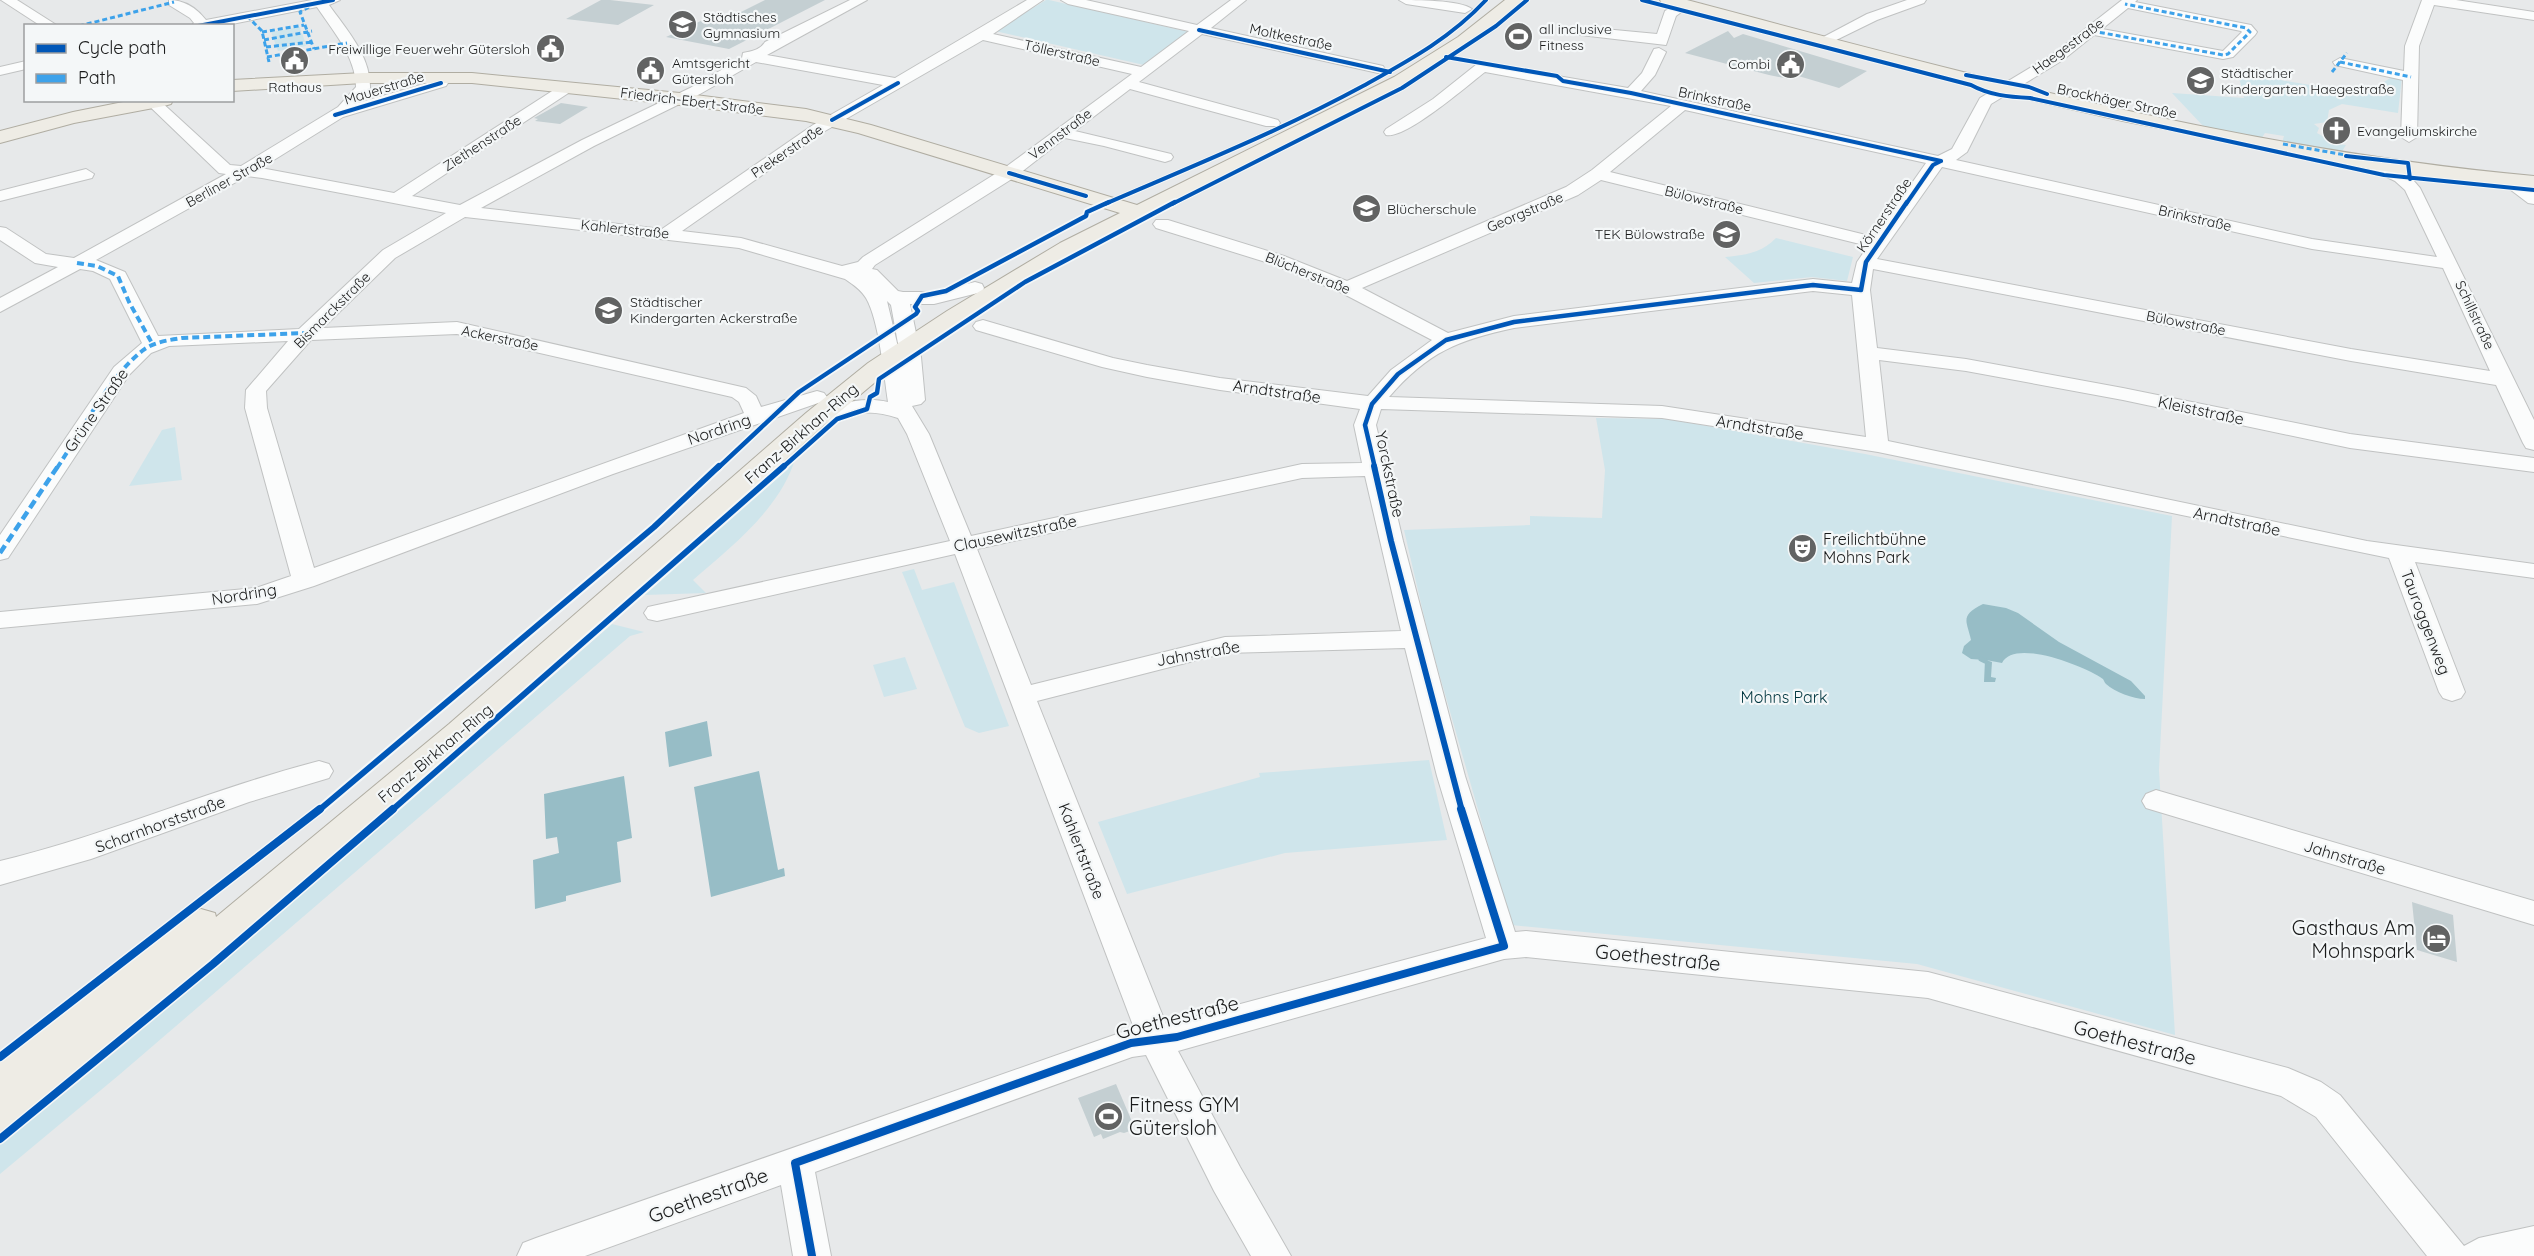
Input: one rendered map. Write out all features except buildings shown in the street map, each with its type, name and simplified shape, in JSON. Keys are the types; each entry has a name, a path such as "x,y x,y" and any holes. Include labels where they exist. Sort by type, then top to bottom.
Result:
{"main road":[{"name":"Nordring","path":"862,380 899,344 1015,279 1125,212 1390,78 1455,39 1496,0"},
{"name":"Nordring","path":"816,408 975,288 1051,243 1301,132 1401,81 1464,41 1515,0"},
{"name":"Brockhäger Straße","path":"1668,0 1821,42 2004,88 2193,130 2370,163 2445,174 2534,182"},
{"name":"Friedrich-Ebert-Straße","path":"234,86 472,78 667,100 828,123 1125,212"},
{"name":"Friedrich-Ebert-Straße","path":"234,92 364,80 564,89"},
{"path":"0,130 119,102"},
{"path":"0,136 151,102"},
{"name":"Franz-Birkhan-Ring","path":"0,1080 191,933 445,726 633,563 729,472 816,408 862,380"},
{"name":"Franz-Birkhan-Ring","path":"0,1116 207,947 460,732 816,408"}],"street":[{"path":"176,0 174,2 195,15 200,24"},
{"name":"Bismarckstraße","path":"305,581 256,408 256,390 306,333 383,258 462,211 667,100 860,0"},
{"name":"Prekerstraße","path":"666,234 828,123 981,35 1036,0"},
{"name":"Moltkestraße","path":"1068,0 1378,69"},
{"name":"Vennstraße","path":"842,272 866,266 879,255 1005,175 1239,0"},
{"path":"1406,0 1465,9"},
{"path":"1821,42 1872,17 1919,0"},
{"path":"2409,136 2412,46 2430,0 2534,16"},
{"path":"205,24 326,1 355,56 364,80"},
{"path":"2092,31 2223,55 2228,54 2250,32 2246,28 2127,2"},
{"name":"Haegestraße","path":"2004,88 2058,57 2127,2"},
{"path":"15,3 48,24"},
{"path":"1631,93 1648,75 1670,14 1685,4"},
{"path":"1572,30 1661,44"},
{"name":"Töllerstraße","path":"981,35 1144,72"},
{"path":"751,56 895,84"},
{"path":"2340,63 2411,77"},
{"path":"0,71 24,65"},
{"name":"Brinkstraße","path":"1392,132 1438,102 1482,67 1683,104 2312,244 2450,264"},
{"name":"Berliner Straße","path":"0,306 245,172 335,115 358,94 364,80"},
{"name":"Mauerstraße","path":"335,115 441,83"},
{"path":"1128,84 1272,123"},
{"name":"Körnerstraße","path":"1878,445 1862,290 1862,275 1866,262 1933,165 1959,152 1985,101 2004,88"},
{"name":"Ziethenstraße","path":"396,199 564,89"},
{"name":"Kahlertstraße","path":"157,102 225,169 280,176 462,211 741,243 842,272 861,280 876,300 899,344"},
{"name":"Georgstraße","path":"1347,288 1572,191 1598,174 1683,104"},
{"path":"1062,133 1105,141 1165,157"},
{"name":"Schillstraße","path":"2370,163 2401,177 2412,188 2506,380 2534,443"},
{"path":"0,196 86,174"},
{"name":"Bülowstraße","path":"1598,174 1880,244"},
{"path":"2412,188 2419,180 2445,174"},
{"path":"2509,180 2534,199"},
{"name":"Blücherstraße","path":"1162,224 1278,260 1347,288 1446,340"},
{"path":"0,232 41,259 97,266 118,276 129,302 153,345"},
{"name":"Bülowstraße","path":"1866,262 2351,355 2506,380"},
{"name":"Kahlertstraße","path":"866,266 874,279 900,303 899,344 911,423 963,544 1155,1039 1227,1179 1272,1256"},
{"path":"1372,404 1398,374 1446,340 1514,322 1813,285 1862,290"},
{"path":"892,295 905,299 929,300 975,288"},
{"name":"Arndtstraße","path":"983,326 1108,363 1220,384 1372,404 1662,412 1878,445 2399,552 2534,571"},
{"name":"Ackerstraße","path":"153,345 182,338 457,328 739,392 750,400 751,408 756,416"},
{"name":"Grüne Straße","path":"0,553 121,371 144,349 153,345"},
{"name":"Kleiststraße","path":"1868,353 1966,365 2350,441 2534,465"},
{"name":"Yorckstraße","path":"1372,404 1365,425 1415,639 1451,776 1504,946"},
{"path":"816,408 886,406 911,423"},
{"name":"Nordring","path":"0,621 257,596 305,581 756,416 816,408"},
{"name":"Clausewitzstraße","path":"657,613 1302,471 1374,469"},
{"name":"Tauroggenweg","path":"2399,552 2452,692"},
{"name":"Jahnstraße","path":"1021,696 1225,645 1415,639"},
{"name":"Scharnhorststraße","path":"0,873 78,853 276,781 319,771"},
{"name":"Jahnstraße","path":"2156,801 2534,914"},
{"name":"Goethestraße","path":"536,1256 1131,1043 1177,1037 1504,946 1526,944 1928,985 2288,1083 2328,1106 2450,1256"},
{"path":"795,1163 812,1256"},
{"path":"2479,1256 2534,1244"}],"green space":[{"path":"1046,0 1189,32 1144,65 995,31"},
{"path":"300,27 301,32 290,35 302,33 305,42 279,46 305,43 306,46 278,51 271,32"},
{"path":"2238,73 2365,94 2395,75 2402,77 2398,113 2342,104 2329,110 2327,122 2314,124 2319,128 2317,133 2337,144 2346,145 2341,153 2282,143 2284,136 2265,133 2261,139 2205,128 2172,93 2244,98"},
{"path":"1776,238 1853,257 1847,281 1812,277 1754,283 1725,257 1759,250"},
{"name":"Mohns Park","path":"1596,418 1668,419 1865,454 2172,516 2159,770 2175,1035 1917,964 1511,925 1429,638 1404,530 1530,525 1530,516 1602,518 1605,470"},
{"path":"175,427 182,480 129,486 162,430"},
{"path":"795,459 778,494 753,526 693,580 706,593 644,595 708,535"},
{"path":"914,569 922,590 954,582 1009,726 979,733 965,727 902,572"},
{"path":"612,624 644,632 630,636 119,1075 0,1174 0,1145 233,954"},
{"path":"905,657 917,689 884,697 873,665"},
{"path":"1429,760 1447,840 1285,853 1127,894 1098,822 1260,777 1259,773"}],"water":[{"path":"1983,604 2006,608 2018,613 2059,642 2131,681 2145,696 2145,699 2119,692 2100,677 2079,667 2049,656 2034,654 2020,653 2009,656 2002,663 1986,660 1992,662 1991,677 1996,678 1995,682 1984,682 1985,660 1971,659 1962,653 1964,646 1971,640 1966,619 1970,612"},
{"path":"707,721 712,756 669,767 665,732"},
{"path":"759,771 778,870 784,868 785,876 711,897 694,787"},
{"path":"624,776 632,838 617,842 621,882 566,896 566,901 535,909 533,860 559,853 557,837 546,839 544,794"}],"waterway":[{"path":"1981,659 1985,661"}],"marked path":[{"path":"87,24 174,2"},
{"path":"2092,31 2223,55 2228,54 2250,32 2246,28 2125,4"},
{"path":"309,7 300,12 314,49"},
{"path":"247,16 262,31 269,62"},
{"path":"262,32 304,25"},
{"path":"264,40 312,31"},
{"path":"266,47 312,42"},
{"path":"267,57 347,43"},
{"path":"2332,72 2347,53"},
{"path":"2340,62 2411,77"},
{"path":"2283,144 2351,156"},
{"path":"77,263 97,266 118,276 129,302 153,345"},
{"path":"0,553 121,371 144,349 166,340 182,338 306,333"}],"cycle path":[{"path":"208,24 333,0"},
{"path":"0,1057 352,784 654,527 799,392 916,314 918,311 915,307 922,296 946,291 1086,216 1087,212 1237,149 1333,102 1432,46 1461,25 1486,0"},
{"path":"0,1139 213,964 318,874 837,419 867,409 870,397 877,393 879,379 1025,282 1229,174 1402,88 1496,26 1527,0"},
{"path":"1642,0 1971,85 1980,90 2006,97 2030,98 2384,175 2534,190"},
{"path":"1199,30 1390,72"},
{"path":"1446,57 1557,76 1563,81 1631,93 1941,161"},
{"path":"1966,75 2029,87 2047,94"},
{"path":"335,115 441,83"},
{"path":"832,120 898,83"},
{"path":"2346,156 2408,163 2410,179"},
{"path":"812,1256 795,1163 1131,1043 1177,1037 1504,946 1451,776 1391,541 1365,425 1372,404 1398,374 1417,359 1446,340 1482,329 1514,322 1813,285 1861,290 1866,262 1933,165 1941,161"},
{"path":"1009,173 1086,196"}],"place":[{"name":"Städtisches Gymnasium","path":"682,25"},
{"name":"all inclusive Fitness","path":"1518,37"},
{"name":"Freiwillige Feuerwehr Gütersloh","path":"551,49"},
{"name":"Rathaus","path":"295,60"},
{"name":"Combi","path":"1791,64"},
{"name":"Amtsgericht Gütersloh","path":"651,71"},
{"name":"Städtischer Kindergarten Haegestraße","path":"2200,81"},
{"name":"Evangeliumskirche","path":"2336,131"},
{"name":"Blücherschule","path":"1366,209"},
{"name":"TEK Bülowstraße","path":"1726,234"},
{"name":"Städtischer Kindergarten Ackerstraße","path":"609,310"},
{"name":"Freilichtbühne Mohns Park","path":"1802,548"},
{"name":"Gasthaus Am Mohnspark","path":"2436,938"},
{"name":"Fitness GYM Gütersloh","path":"1108,1116"}]}
